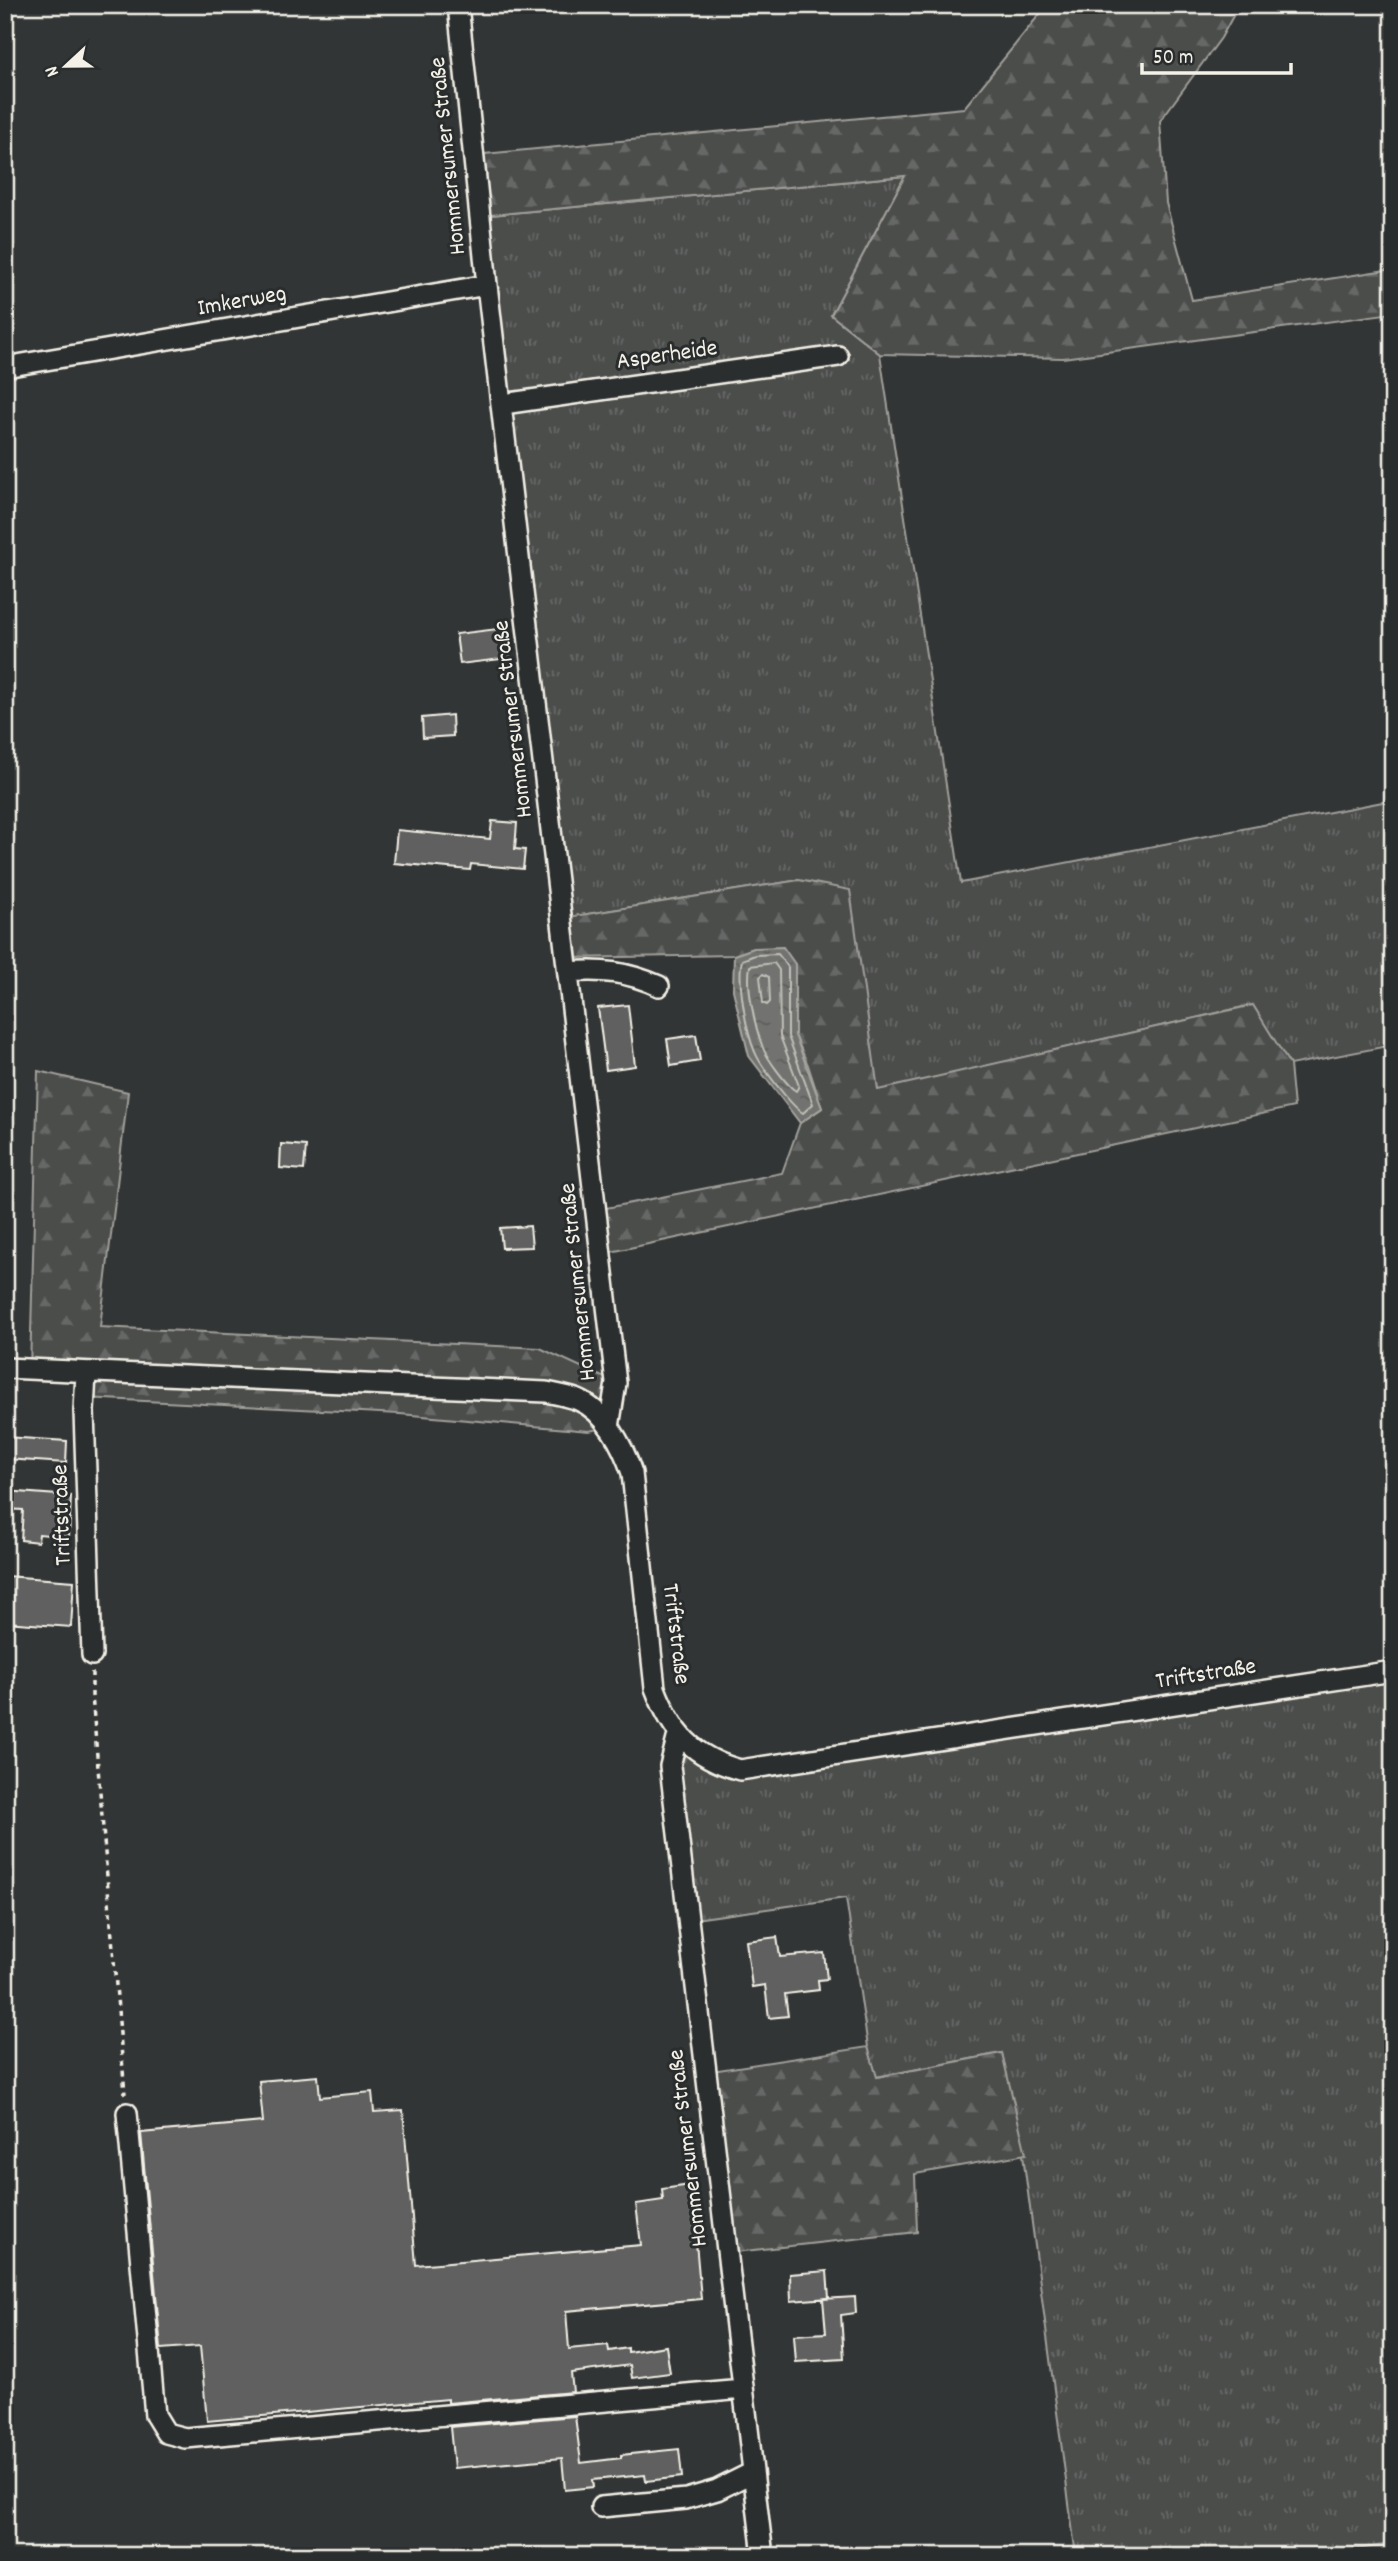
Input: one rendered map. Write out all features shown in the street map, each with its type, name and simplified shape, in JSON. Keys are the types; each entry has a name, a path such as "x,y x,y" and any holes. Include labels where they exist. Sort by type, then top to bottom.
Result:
{"street":[{"name":"Hommersumer Straße","path":"458,5 487,285 616,1383 609,1427"},
{"name":"Imkerweg","path":"5,368 487,285"},
{"name":"Asperheide","path":"503,404 838,356"},
{"path":"568,972 614,970 659,986"},
{"name":"Triftstraße","path":"5,1368 546,1392 579,1401 594,1410 609,1427 625,1452 632,1473 655,1688 665,1714 678,1735 720,1764 740,1770 1393,1671"},
{"name":"Triftstraße","path":"86,1373 92,1655"},
{"name":"Hommersumer Straße","path":"678,1735 670,1766 763,2556"},
{"path":"127,2113 155,2415 166,2433 185,2438 743,2389"},
{"path":"601,2507 686,2499 716,2490 753,2472"}],"path":[{"path":"92,1655 92,1695 127,2113"}],"green space":[{"path":"1047,5 1239,5 1221,38 1160,121 1166,203 1192,300 1393,269 1393,313 1063,358 880,354 831,315 905,176 480,216 474,155 964,108"},
{"path":"905,176 831,315 880,354 961,883 1393,800 1393,1045 1290,1065 1252,1005 878,1091 799,880 562,918 480,216"},
{"path":"799,880 850,890 878,1090 1253,1005 1290,1065 1294,1107 601,1254 596,1210 782,1173 800,1123 822,1108 795,1035 795,964 754,948 734,955 567,958 562,918"},
{"path":"38,1071 128,1092 100,1327 540,1348 616,1383 609,1427 589,1431 400,1414 85,1398 85,1373 30,1370"},
{"path":"1393,1671 1393,2544 1302,2556 1076,2556 1023,2155 1002,2053 876,2077 868,2047 846,1898 687,1920 670,1766 678,1735 720,1764"},
{"path":"868,2047 877,2077 1002,2053 1026,2154 915,2174 917,2232 727,2253 705,2072"}],"water":[{"path":"783,947 795,964 795,1035 822,1108 800,1123 749,1056 733,990 734,955 754,948"}],"building":[{"path":"506,628 510,658 460,664 456,634"},
{"path":"452,715 453,736 423,738 422,718"},
{"path":"492,821 517,823 515,849 525,850 523,869 471,864 470,870 394,863 397,830 490,839"},
{"path":"628,1005 635,1066 606,1070 598,1008"},
{"path":"696,1035 700,1061 671,1066 667,1039"},
{"path":"281,1144 306,1146 304,1170 280,1168"},
{"path":"530,1226 532,1247 502,1248 500,1228"},
{"path":"5,1437 67,1441 66,1463 5,1459"},
{"path":"5,1491 71,1496 69,1537 39,1534 38,1542 21,1540 23,1510 5,1509"},
{"path":"5,1576 74,1581 71,1627 5,1622"},
{"path":"777,1937 780,1957 824,1953 827,1979 818,1980 819,1990 785,1994 788,2016 769,2018 765,1985 752,1987 746,1941"},
{"path":"318,2076 320,2097 372,2092 374,2112 403,2110 416,2265 641,2245 636,2204 663,2200 662,2189 691,2185 701,2299 566,2311 569,2349 608,2345 609,2351 628,2348 628,2352 666,2346 670,2373 632,2378 630,2365 571,2373 573,2392 448,2403 448,2399 207,2421 200,2346 161,2349 141,2133 263,2122 259,2081"},
{"path":"827,2271 829,2298 791,2301 790,2274"},
{"path":"855,2297 856,2313 841,2315 844,2359 796,2362 794,2335 826,2333 823,2299"},
{"path":"575,2416 581,2463 621,2458 621,2455 679,2449 682,2477 646,2481 645,2475 592,2480 593,2487 565,2490 562,2458 454,2468 450,2427"}]}
